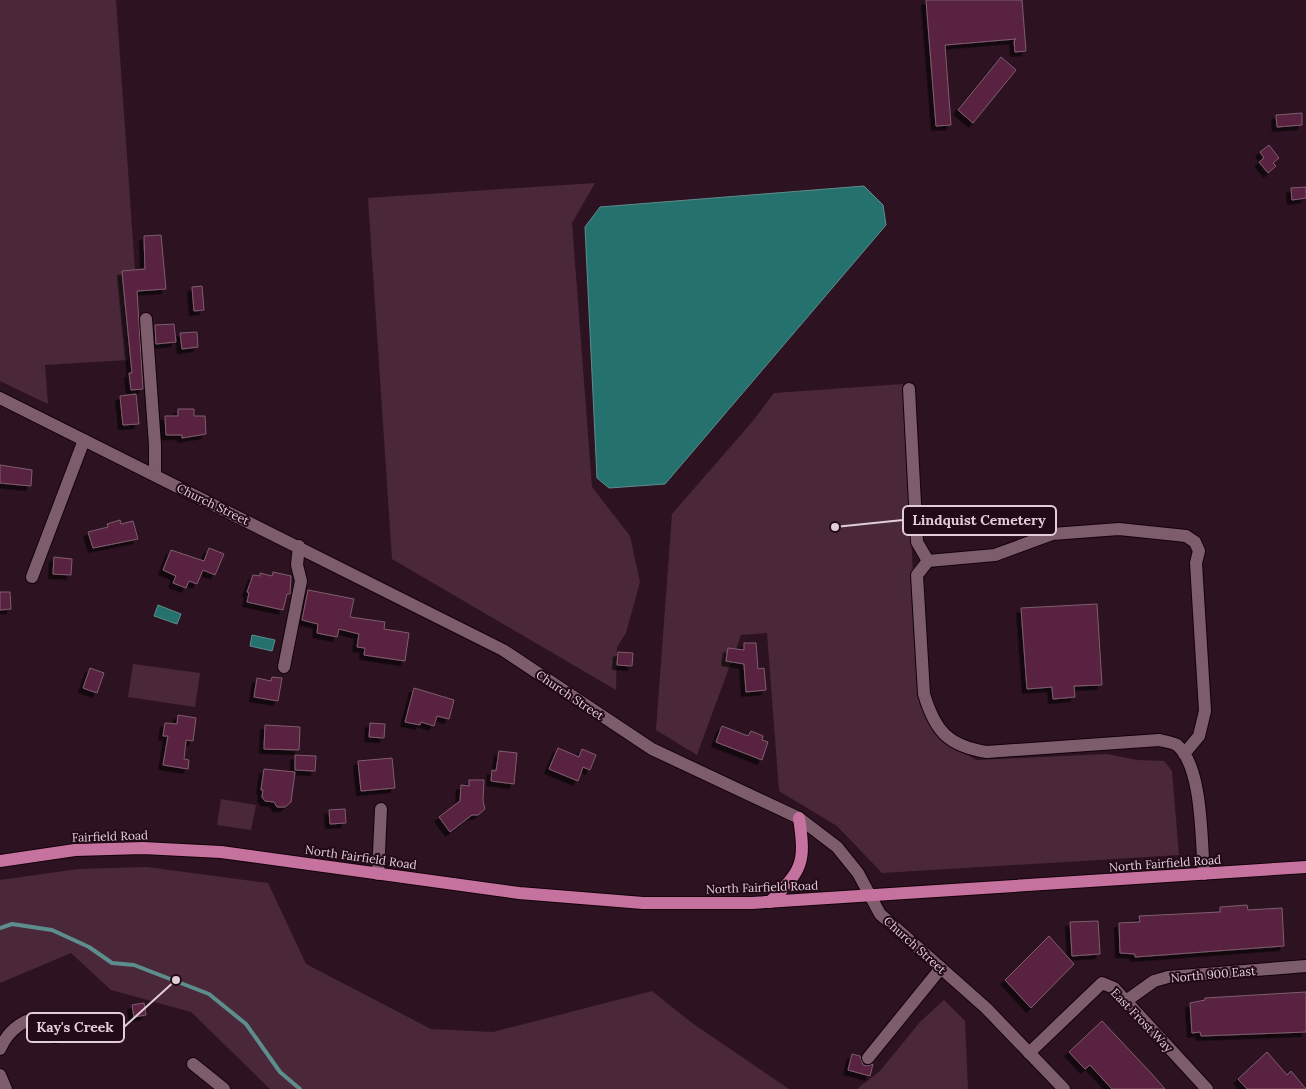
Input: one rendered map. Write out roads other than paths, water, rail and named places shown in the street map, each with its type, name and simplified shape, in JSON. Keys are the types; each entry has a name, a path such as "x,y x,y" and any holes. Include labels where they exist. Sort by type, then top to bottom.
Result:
{"main road":[{"path":"770,902 794,877 803,855 799,818"},
{"name":"Fairfield Road","path":"0,861 75,850 143,848 221,852"},
{"name":"North Fairfield Road","path":"221,852 519,893 643,903 770,902 1306,867"}],"street":[{"path":"146,319 155,446 155,475"},
{"path":"909,389 918,542 928,561"},
{"name":"Church Street","path":"2,403 155,475 503,650 652,749 799,818 838,847 858,873 880,914 986,1008 1064,1089"},
{"path":"32,576 84,440"},
{"path":"1184,754 1199,736 1205,711 1196,562 1199,551 1195,542 1186,536 1119,529 1052,534 995,555 928,561 917,576 924,694 930,713 938,727 948,738 966,748 987,752 1158,740 1176,744 1190,763 1196,780 1204,874"},
{"path":"284,667 301,581 297,565 299,546"},
{"path":"378,874 381,809"},
{"name":"North 900 East","path":"1126,1001 1154,981 1168,977 1306,966"},
{"path":"868,1058 941,968"},
{"name":"East Frost Way","path":"1029,1053 1102,983 1114,988 1207,1089"},
{"path":"0,1049 5,1037 26,1021 46,1024 55,1037"},
{"path":"192,1064 224,1089"},
{"path":"0,1075 6,1089"}],"waterway":[{"path":"0,928 12,924 52,930 89,947 112,963 134,965 209,994 246,1024 280,1072 300,1089"}],"place":[{"name":"Lindquist Cemetery","path":"835,527"},
{"name":"Kay's Creek","path":"176,980"}]}
